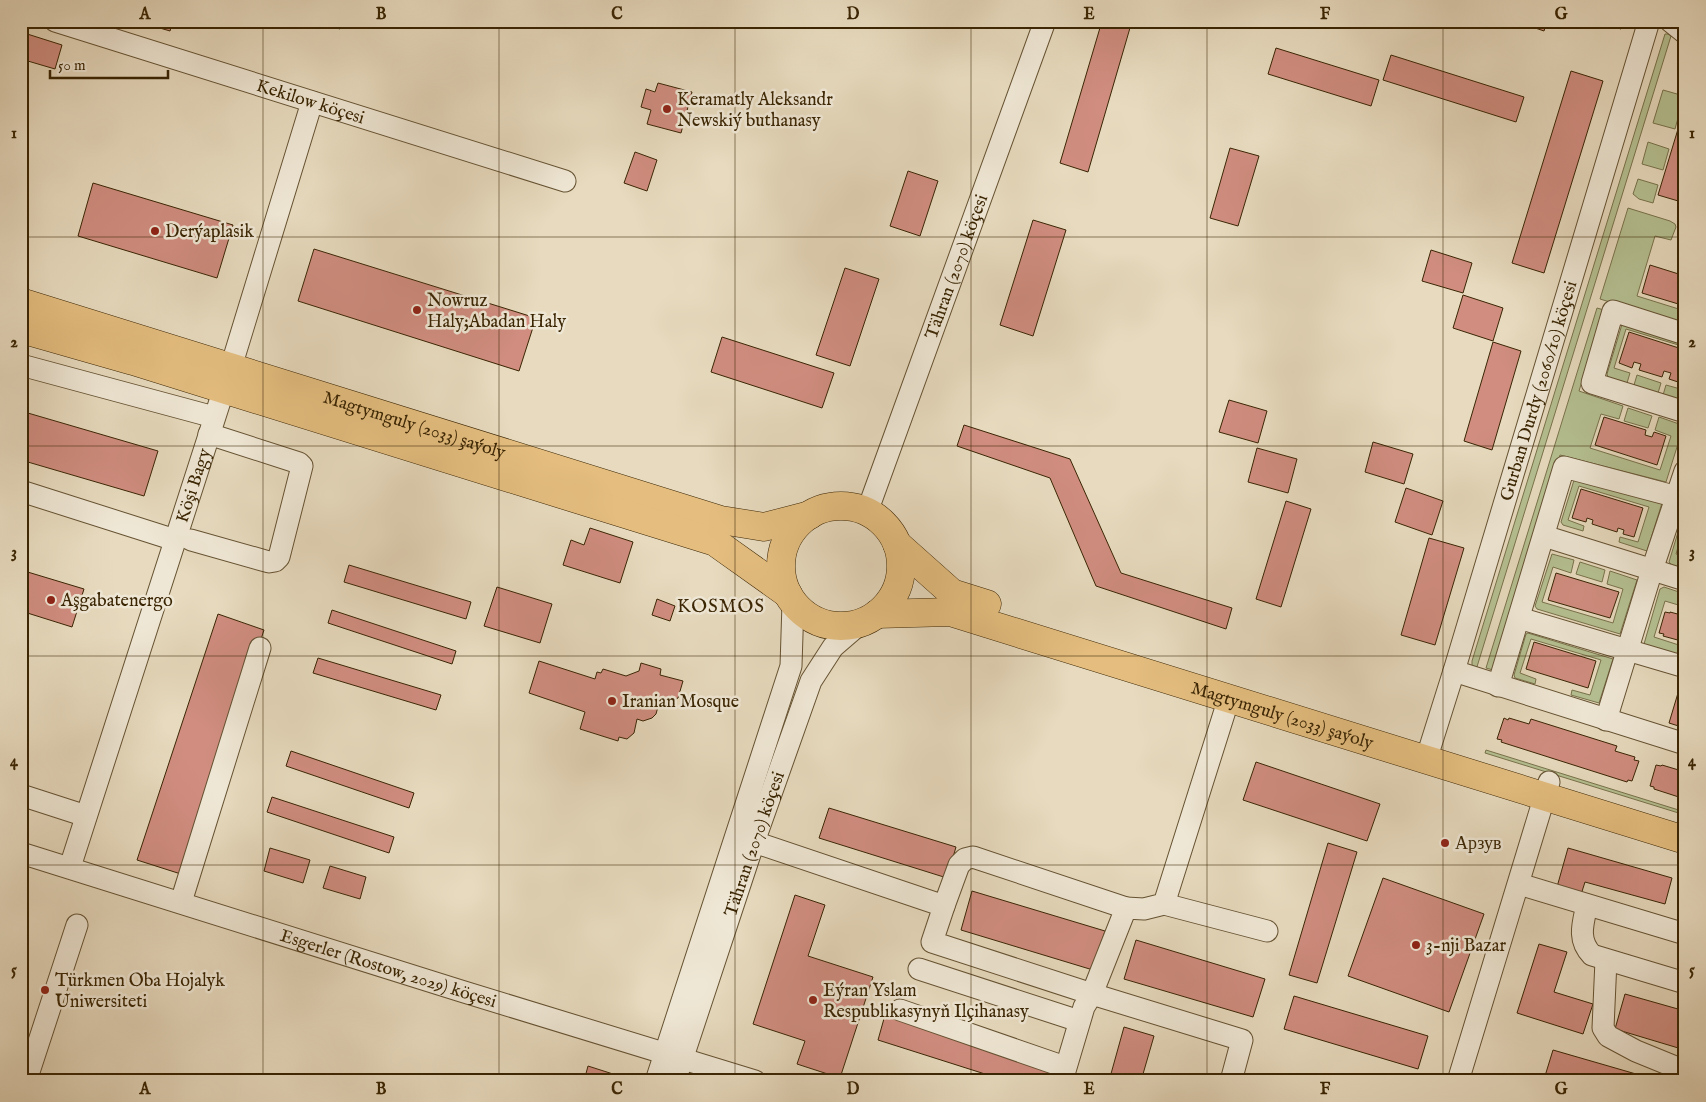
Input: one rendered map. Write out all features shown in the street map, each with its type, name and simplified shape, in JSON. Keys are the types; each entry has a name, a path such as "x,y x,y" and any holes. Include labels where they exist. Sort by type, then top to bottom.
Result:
{"main road":[{"name":"Magtymguly (2033) şaýoly","path":"21,302 228,378 715,542 791,598"},
{"name":"Magtymguly (2033) şaýoly","path":"21,329 228,378 721,520 764,527 810,515"},
{"path":"844,506 867,512 885,525 897,544 900,555 900,577 892,598 869,618 840,626 819,622 801,610 791,598 781,572 783,550 793,530 810,515 832,507 844,506"},
{"name":"Magtymguly (2033) şaýoly","path":"897,544 952,593 1548,789 1685,840"},
{"name":"Magtymguly (2033) şaýoly","path":"869,618 950,612 1229,698 1429,751"},
{"name":"Magtymguly (2033) şaýoly","path":"1548,789 1685,824"}],"street":[{"name":"Kekilow köçesi","path":"56,21 565,181"},
{"name":"Tähran (2070) köçesi","path":"867,512 1045,21"},
{"name":"Gurban Durdy (2060/10) köçesi","path":"1429,751 1649,21"},
{"path":"1670,21 1685,33"},
{"name":"Köşi Bagy","path":"70,868 86,816 183,540 212,426 312,102"},
{"path":"1685,334 1613,311 1592,384 1685,412"},
{"path":"21,365 212,426 300,463 302,466 279,557 275,561 269,562 183,540 21,491"},
{"path":"1498,686 1564,467 1681,498"},
{"path":"1606,720 1652,570 1681,498 1685,471"},
{"path":"1544,536 1685,580"},
{"name":"Tähran (2070) köçesi","path":"675,1081 674,1056 791,666 791,598"},
{"name":"Tähran (2070) köçesi","path":"656,1081 674,1056 754,842 811,681 833,647 869,618"},
{"path":"1519,618 1685,667"},
{"path":"181,902 260,648"},
{"path":"1454,671 1685,744"},
{"path":"1164,904 1229,698"},
{"path":"1458,1081 1548,789"},
{"path":"21,795 86,816"},
{"path":"754,842 944,906"},
{"name":"Esgerler (Rostow, 2029) köçesi","path":"21,853 755,1081"},
{"path":"1230,1081 1242,1040 932,942 959,865 964,859 973,857 1126,908 1144,909 1164,904 1267,931"},
{"path":"1519,884 1685,934"},
{"path":"1587,904 1581,932 1583,942 1592,955 1685,983"},
{"path":"900,1010 1064,1074 1084,1007 1092,994 1126,908"},
{"path":"26,1081 30,1039 77,925"},
{"path":"1606,960 1603,1028 1608,1036 1636,1051 1685,1071"},
{"path":"919,969 1079,1021"}],"green space":[{"path":"1665,34 1671,36 1476,670 1472,666 1472,661"},
{"path":"1663,90 1684,96 1675,129 1653,123"},
{"path":"1648,142 1669,149 1663,170 1642,164"},
{"path":"1638,179 1658,185 1653,203 1639,199 1633,194"},
{"path":"1628,208 1675,224 1676,227 1671,240 1655,236 1637,296 1685,311 1685,325 1600,299"},
{"path":"1597,308 1604,310 1579,391 1623,406 1619,419 1601,414 1590,448 1660,470 1671,436 1655,430 1659,417 1682,425 1683,428 1666,482 1560,455 1493,670 1486,668"},
{"path":"1623,321 1685,337 1685,347 1626,329 1614,368 1630,373 1627,383 1608,377 1607,374"},
{"path":"1637,375 1661,383 1658,393 1634,385"},
{"path":"1666,385 1684,390 1685,388 1685,401 1663,395"},
{"path":"1628,408 1652,416 1648,428 1624,421"},
{"path":"1575,477 1662,503 1647,551 1619,542 1620,537 1638,542 1649,507 1579,486 1568,520 1584,526 1583,531 1563,525 1561,522"},
{"path":"1685,509 1685,523 1676,554 1685,557 1685,569 1672,565 1669,562"},
{"path":"1552,554 1574,560 1571,573 1553,567 1542,602 1613,623 1623,589 1607,584 1610,571 1637,580 1620,634 1537,609 1535,606"},
{"path":"1580,562 1605,570 1602,582 1576,574"},
{"path":"1664,587 1685,594 1685,607 1665,601 1654,637 1685,647 1685,659 1645,646 1644,644 1660,589"},
{"path":"1528,633 1613,659 1599,703 1571,695 1572,690 1590,695 1601,660 1531,639 1520,673 1536,679 1535,684 1515,678 1514,675 1526,634"},
{"path":"1486,750 1685,812 1685,815 1485,753"}],"building":[{"path":"143,21 173,21 170,31 143,23"},
{"path":"213,21 237,21 235,28"},
{"path":"314,21 342,21 340,29"},
{"path":"1102,21 1132,21 1088,172 1060,163"},
{"path":"1515,21 1547,21 1544,31"},
{"path":"1596,21 1623,21 1621,29"},
{"path":"21,32 62,45 55,69 21,59"},
{"path":"1276,48 1379,80 1371,106 1268,74"},
{"path":"1391,55 1524,97 1516,122 1383,80"},
{"path":"1571,71 1603,81 1544,273 1512,263"},
{"name":"Keramatly Aleksandr Newskiý buthanasy","path":"658,83 692,92 681,133 647,124 651,110 641,107 646,89 655,92"},
{"path":"1685,106 1685,203 1658,195"},
{"path":"1230,148 1259,156 1238,226 1210,218"},
{"path":"635,152 657,160 647,191 624,183"},
{"path":"908,171 938,181 920,236 890,226"},
{"name":"Derýaplasik","path":"93,183 233,225 217,278 78,236"},
{"path":"1033,220 1066,230 1033,336 1000,325"},
{"name":"Nowruz Haly;Abadan Haly","path":"314,249 536,318 519,371 298,301"},
{"path":"1431,250 1472,263 1463,293 1422,281"},
{"path":"1650,265 1685,276 1685,306 1642,293"},
{"path":"845,268 879,279 850,366 816,355"},
{"path":"1463,295 1503,308 1493,341 1453,328"},
{"path":"1629,332 1685,350 1685,370 1681,383 1669,379 1671,373 1664,371 1662,377 1639,370 1641,364 1634,362 1632,368 1619,363"},
{"path":"722,337 834,373 822,408 711,372"},
{"path":"1493,342 1521,351 1492,450 1464,441"},
{"path":"1229,400 1267,411 1258,443 1219,432"},
{"path":"21,411 158,451 144,496 21,460"},
{"path":"1604,417 1646,430 1645,435 1652,437 1654,432 1666,436 1657,465 1595,445"},
{"path":"964,425 1070,459 1121,573 1232,608 1226,629 1096,586 1050,478 957,446"},
{"path":"1373,442 1413,454 1404,484 1365,472"},
{"path":"1257,448 1297,459 1288,493 1248,482"},
{"path":"1406,488 1443,501 1432,535 1395,522"},
{"path":"1581,489 1643,508 1634,537 1623,534 1624,530 1618,528 1617,532 1592,524 1593,520 1587,518 1586,522 1572,518"},
{"path":"1286,501 1311,509 1281,607 1256,599"},
{"path":"590,528 633,542 620,583 563,565 571,540 584,545"},
{"path":"1429,538 1464,548 1435,645 1401,635"},
{"path":"349,565 471,602 466,619 344,582"},
{"name":"Aşgabatenergo","path":"21,570 84,589 72,627 21,611"},
{"path":"1556,573 1619,592 1610,618 1548,600"},
{"path":"497,587 552,604 540,643 484,626"},
{"path":"657,599 675,606 670,621 652,615"},
{"path":"332,610 456,651 452,664 328,623"},
{"path":"1665,612 1685,616 1685,642 1663,636 1664,634 1659,633"},
{"path":"218,614 264,630 184,875 137,860"},
{"path":"1534,642 1596,661 1588,688 1526,669"},
{"path":"318,658 441,695 436,710 313,673"},
{"name":"Iranian Mosque","path":"539,661 595,679 597,672 601,673 603,669 626,676 639,671 641,663 661,669 660,675 683,681 678,698 666,704 659,703 656,714 652,718 643,721 637,719 634,733 627,739 619,737 618,741 580,729 585,712 529,693"},
{"path":"1681,683 1685,684 1685,728 1669,723"},
{"path":"1504,718 1529,724 1531,719 1617,746 1615,751 1635,757 1634,760 1639,761 1632,781 1628,780 1627,782 1501,742 1502,740 1497,739"},
{"path":"291,751 414,793 409,808 286,766"},
{"path":"1256,762 1380,804 1367,841 1243,800"},
{"path":"1656,765 1682,771 1683,766 1685,766 1685,799 1650,786"},
{"path":"272,797 394,837 389,853 267,812"},
{"path":"829,808 956,847 947,878 819,838"},
{"path":"1328,843 1357,852 1317,983 1289,975"},
{"path":"270,848 310,860 303,883 264,871"},
{"path":"1568,848 1672,878 1665,904 1585,882 1579,901 1555,894"},
{"path":"330,866 366,877 360,899 323,888"},
{"name":"3-nji Bazar","path":"1383,878 1484,914 1449,1012 1348,976"},
{"path":"972,891 1105,931 1093,970 961,930"},
{"name":"Eýran Yslam Respublikasynyň Ilçihanasy","path":"795,895 825,905 808,956 873,977 840,1078 797,1064 805,1041 753,1024"},
{"path":"1136,940 1265,979 1253,1017 1124,979"},
{"path":"1539,944 1567,952 1554,992 1593,1004 1583,1034 1517,1013"},
{"path":"1625,994 1685,1011 1685,1050 1615,1029"},
{"path":"1294,996 1428,1036 1418,1069 1284,1029"},
{"path":"885,1015 1050,1068 1046,1081 1007,1081 878,1040"},
{"path":"1124,1027 1154,1036 1141,1081 1109,1081"},
{"path":"1553,1050 1636,1074 1634,1081 1561,1081 1545,1076"},
{"path":"588,1066 613,1074 611,1081 584,1081"}],"place":[{"name":"Keramatly Aleksandr Newskiý buthanasy","path":"667,109"},
{"name":"Derýaplasik","path":"155,231"},
{"name":"Nowruz Haly;Abadan Haly","path":"417,310"},
{"name":"Aşgabatenergo","path":"51,600"},
{"name":"Iranian Mosque","path":"612,701"},
{"name":"Арзув","path":"1445,843"},
{"name":"3-nji Bazar","path":"1416,945"},
{"name":"Türkmen Oba Hojalyk Uniwersiteti","path":"45,990"},
{"name":"Eýran Yslam Respublikasynyň Ilçihanasy","path":"813,1000"}],"district":[{"name":"KOSMOS","path":"721,605"}]}
